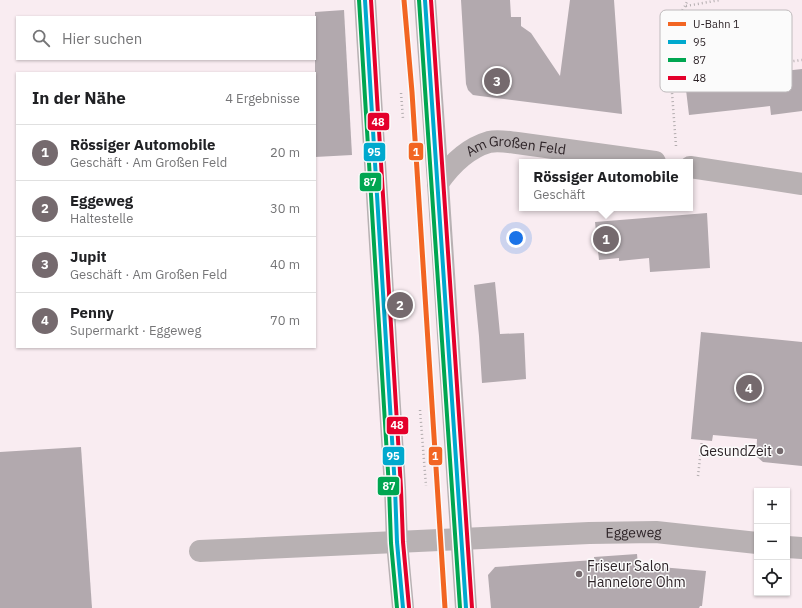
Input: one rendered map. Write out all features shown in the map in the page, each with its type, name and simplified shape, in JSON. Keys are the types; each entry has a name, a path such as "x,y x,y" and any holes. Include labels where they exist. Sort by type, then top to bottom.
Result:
{"street":[{"path":"365,0 397,542 403,608"},
{"path":"425,0 466,608"},
{"name":"Am Großen Feld","path":"438,183 454,162 480,146 490,142 504,141 633,159"},
{"path":"693,167 802,184"},
{"name":"Eggeweg","path":"200,551 589,533 656,532 754,543"},
{"path":"790,547 802,548"}],"path":[{"path":"682,10 688,0"},
{"path":"685,6 720,0"},
{"path":"792,61 802,60"},
{"path":"671,92 676,147"},
{"path":"401,93 403,119"},
{"path":"420,410 426,486"},
{"path":"698,476 702,440"}],"building":[{"path":"461,0 510,0 511,17 521,17 521,26 531,33 560,76 570,0 614,0 622,114 473,95 468,90 466,84"},
{"path":"344,10 352,155 316,157 315,12"},
{"path":"802,69 802,111 771,115 770,106 689,115 686,92 792,92 792,70"},
{"path":"707,213 710,268 650,272 649,258 619,261 619,258 599,260 595,222"},
{"path":"495,282 500,334 524,333 526,379 482,383 474,285"},
{"path":"701,332 802,342 802,466 763,462 756,456 757,439 713,435 712,441 691,439"},
{"path":"81,447 92,608 0,608 0,452"},
{"path":"637,554 638,565 706,571 702,606 699,608 491,608 488,575 495,567 594,560 594,557"}],"metro line":[{"name":"1","path":"404,0 412,92 445,608"}],"transit line":[{"name":"87","path":"359,0 389,488 391,543 397,608"},
{"name":"95","path":"365,0 397,542 403,608"},
{"name":"48","path":"371,0 403,542 409,607"},
{"name":"87","path":"419,0 460,608"},
{"name":"95","path":"425,0 466,608"},
{"name":"48","path":"431,0 472,608"}],"place":[{"name":"Jupit","path":"497,81"},
{"name":"Rössiger Automobile","path":"606,239"},
{"name":"Eggeweg","path":"400,305"},
{"name":"Penny","path":"749,388"},
{"name":"GesundZeit","path":"780,451"},
{"name":"Friseur Salon Hannelore Ohm","path":"579,574"}]}
